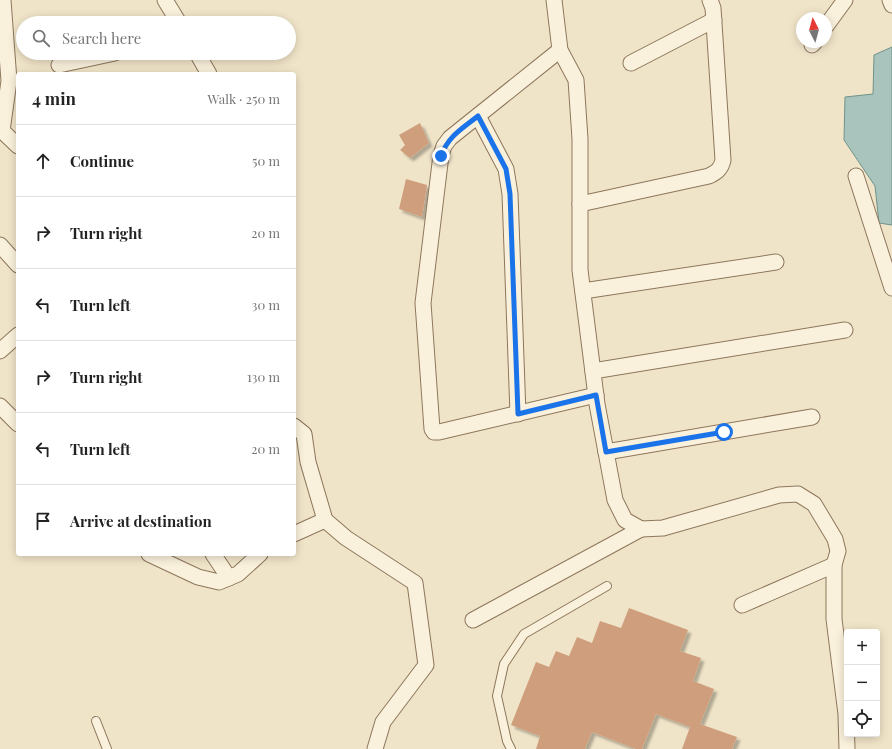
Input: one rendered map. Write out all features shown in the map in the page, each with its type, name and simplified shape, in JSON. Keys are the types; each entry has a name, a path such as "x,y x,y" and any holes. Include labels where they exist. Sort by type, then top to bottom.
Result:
{"street":[{"path":"2,0 9,82 1,130 16,144"},
{"path":"166,0 175,16"},
{"path":"554,0 560,50 576,80 580,139 580,270 596,395 615,500 626,520 641,529"},
{"path":"580,204 709,176 722,166 723,160 714,20 713,8 710,0"},
{"path":"832,18 845,0"},
{"path":"890,0 892,5"},
{"path":"630,63 714,20"},
{"path":"560,50 450,138 444,146 441,156 423,303 432,429 434,432 439,432 596,395"},
{"path":"59,65 82,60"},
{"path":"201,60 208,72"},
{"path":"478,116 506,169 510,194 518,414"},
{"path":"856,176 892,288"},
{"path":"0,245 16,263"},
{"path":"583,291 776,262"},
{"path":"593,371 845,330"},
{"path":"0,351 16,337"},
{"path":"0,406 16,422"},
{"path":"606,452 812,417"},
{"path":"296,428 304,434 308,462 326,520 346,538 415,583 426,665 383,722 375,749"},
{"path":"473,620 641,529 663,528 779,495 798,494 814,504 835,539 838,552 834,566 834,619 846,714 847,749"},
{"path":"296,533 326,520"},
{"path":"153,556 198,577 219,582 238,574 258,556"},
{"path":"214,556 228,578"},
{"path":"742,605 834,566"}],"lane":[{"path":"511,749 507,741 497,696 504,664 524,634 606,586"},
{"path":"96,722 107,749"}],"water":[{"path":"892,47 892,225 879,223 875,186 844,140 845,97 873,94 874,55"}],"building":[{"path":"420,123 429,143 410,158 400,150 405,145 399,135"},
{"path":"406,179 427,185 422,217 399,209"},
{"path":"629,608 688,630 680,651 701,658 693,681 714,689 700,724 737,737 732,749 682,749 690,727 656,714 642,749 636,749 592,732 585,749 536,749 540,736 511,725 536,662 549,667 556,651 569,656 577,637 592,643 600,621 621,628"}],"route":[{"path":"441,156 444,146 450,138 478,116 506,169 510,194 518,414 596,395 606,452 724,432"}]}
